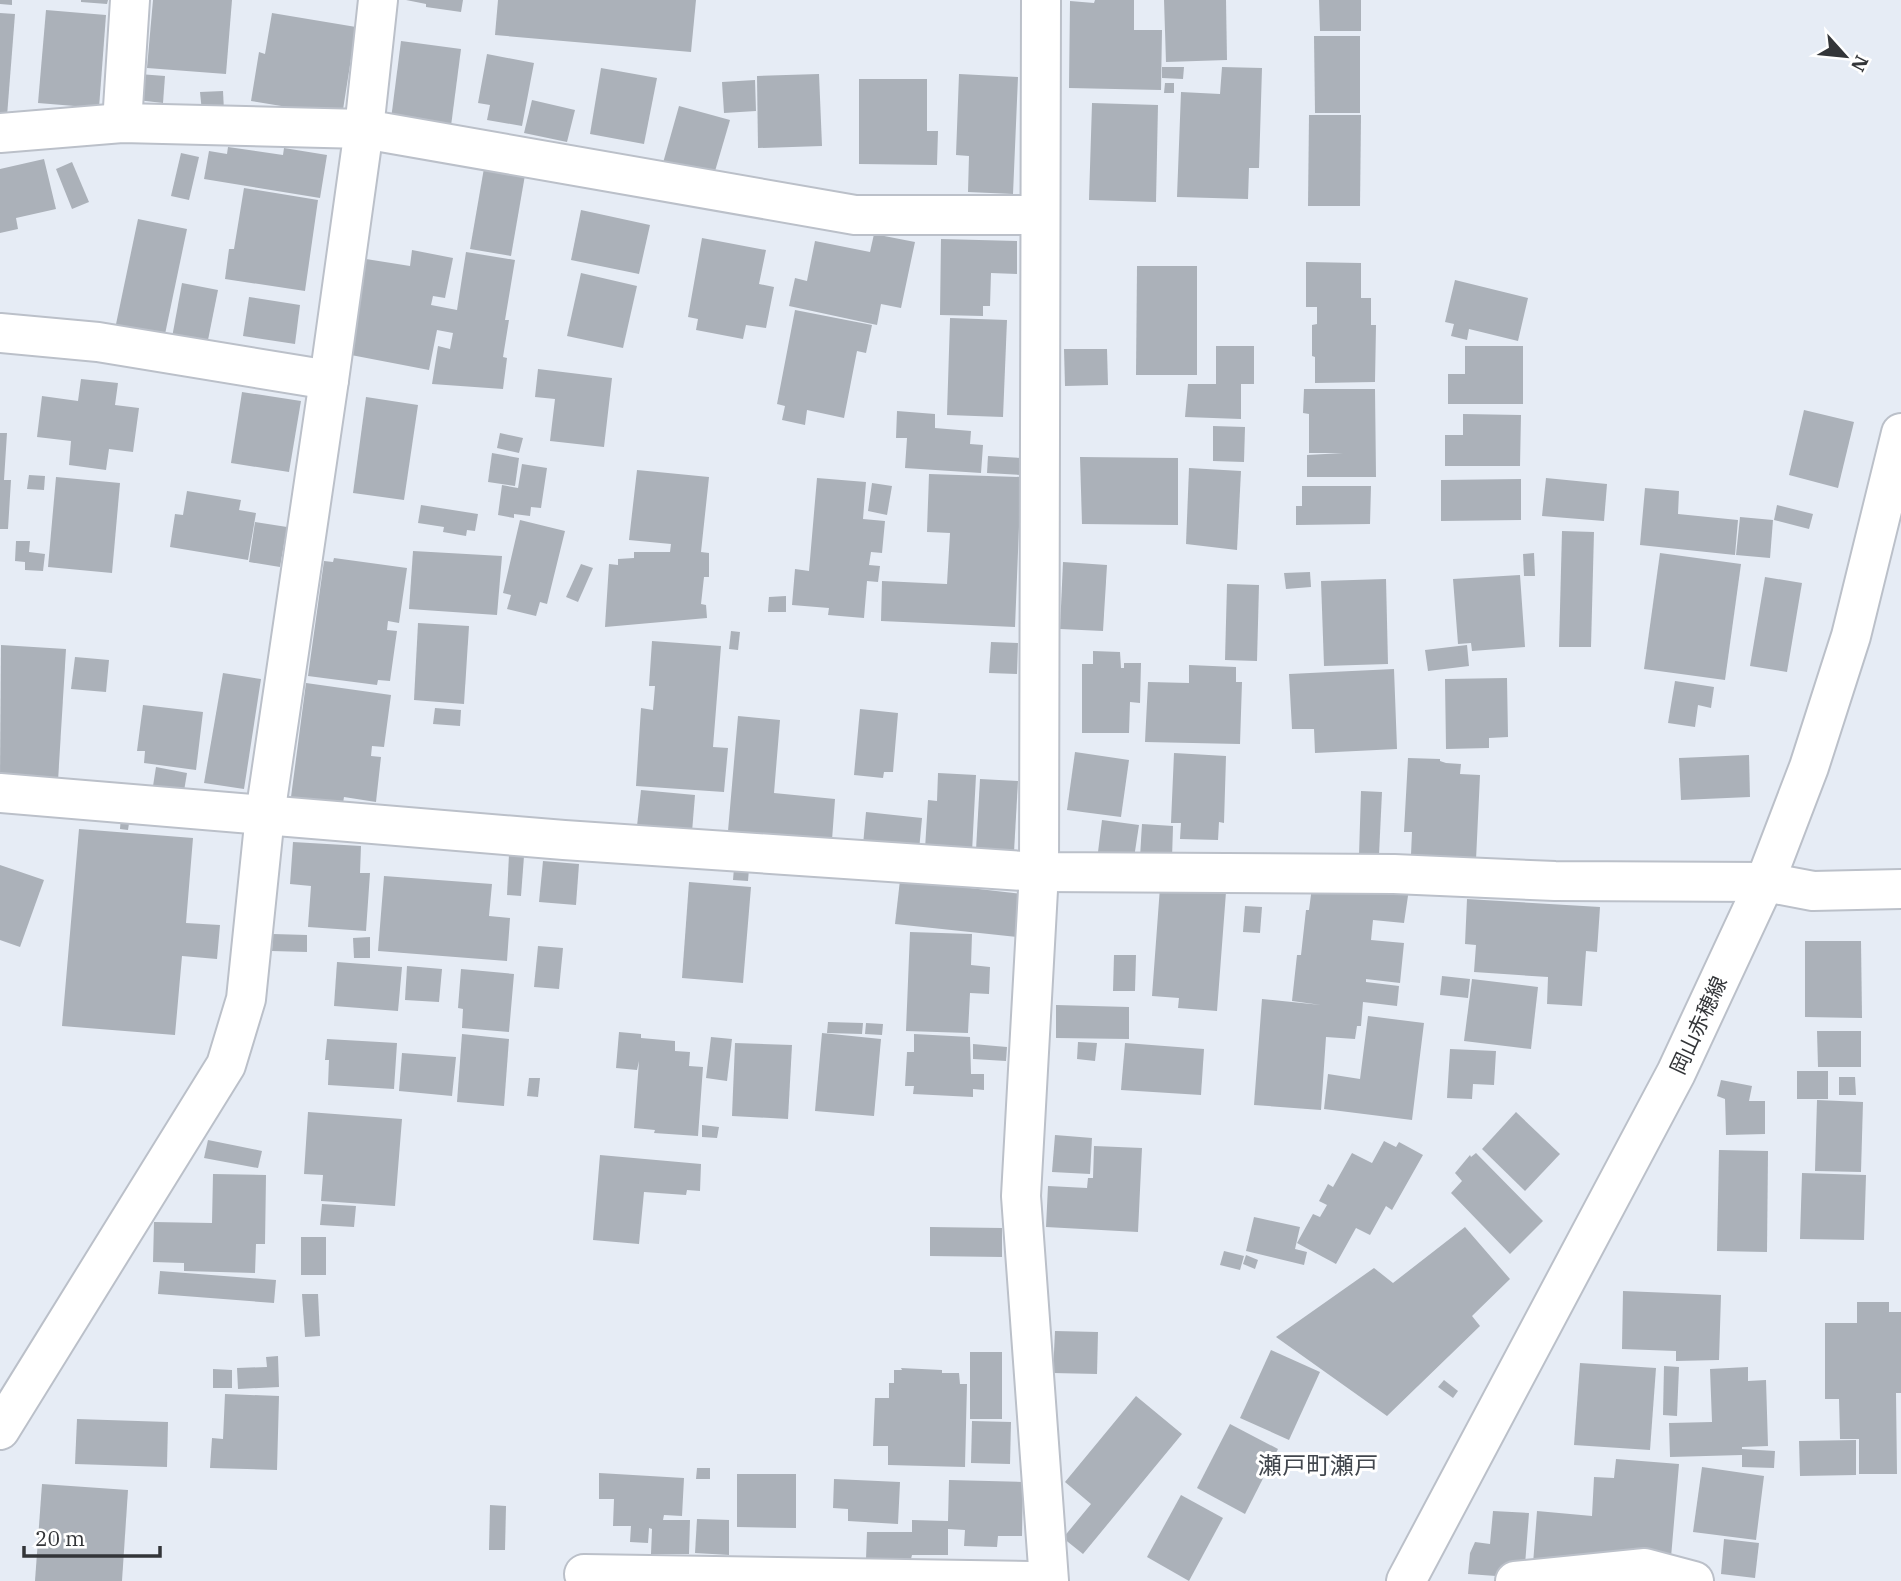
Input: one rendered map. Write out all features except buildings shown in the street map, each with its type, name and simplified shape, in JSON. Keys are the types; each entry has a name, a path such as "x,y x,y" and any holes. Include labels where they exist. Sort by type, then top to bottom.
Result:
{"street":[{"path":"122,123 130,0"},
{"path":"0,1430 226,1065 246,999 265,815 330,380 378,0"},
{"path":"1041,0 1039,872 1021,1196 1049,1581"},
{"path":"0,133 122,123 363,129 855,215 1039,215"},
{"path":"0,333 98,342 330,380"},
{"name":"岡山赤穂線","path":"1417,1577 1676,1073 1765,882 1809,768 1851,636 1901,433"},
{"path":"0,793 565,840 1039,872 1394,874 1555,881 1765,882 1814,891 1901,889"},
{"path":"1514,1581 1645,1568 1694,1581"},
{"path":"584,1574 1030,1581"}],"district":[{"name":"瀬戸町瀬戸","path":"1318,1465"}]}
